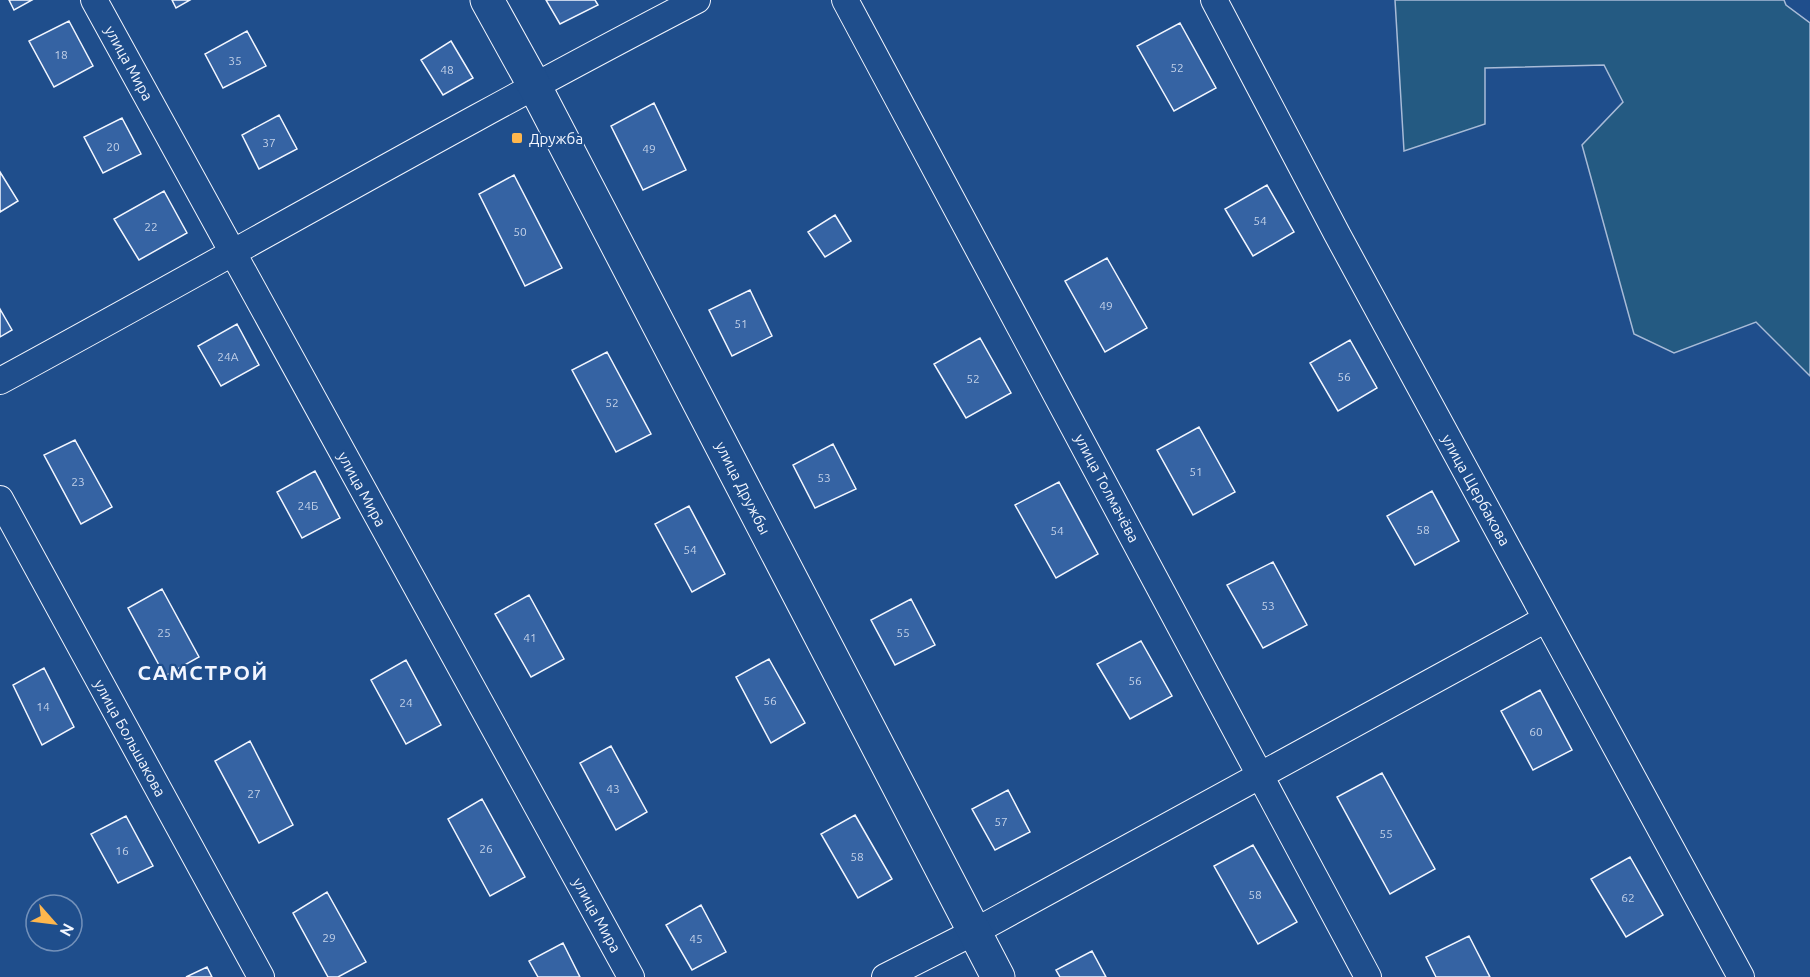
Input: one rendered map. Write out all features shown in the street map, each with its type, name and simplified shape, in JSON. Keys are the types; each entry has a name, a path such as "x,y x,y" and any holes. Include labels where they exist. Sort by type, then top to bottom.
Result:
{"street":[{"name":"улица Мира","path":"94,0 631,977"},
{"name":"улица Дружбы","path":"487,0 534,85 999,977"},
{"path":"0,381 233,254 534,85 697,0"},
{"name":"улица Толмачёва","path":"845,0 1368,977"},
{"name":"улица Щербакова","path":"1215,0 1337,234 1741,977"},
{"name":"улица Большакова","path":"0,499 261,977"},
{"path":"885,977 974,932 1546,619"}],"shaded area":[{"path":"1395,0 1784,0 1786,5 1810,23 1810,376 1756,322 1674,353 1634,334 1582,145 1623,102 1604,65 1485,68 1485,124 1404,151"}],"building":[{"path":"9,0 32,0 14,10"},
{"path":"172,0 190,0 176,8"},
{"path":"546,0 595,0 598,5 560,24"},
{"path":"69,21 93,66 54,87 29,41"},
{"path":"1180,23 1216,88 1174,111 1137,46"},
{"path":"247,31 266,66 223,88 205,54"},
{"path":"451,41 473,78 443,95 421,60"},
{"path":"654,103 686,170 643,190 611,126"},
{"path":"279,115 297,149 259,169 242,135"},
{"path":"122,118 141,154 103,173 84,137"},
{"path":"0,172 18,201 0,212"},
{"path":"514,175 562,268 525,286 479,194"},
{"path":"1267,185 1294,232 1253,256 1225,209"},
{"path":"164,191 187,233 139,260 114,219"},
{"path":"835,215 851,241 825,257 808,232"},
{"path":"1107,258 1147,328 1105,352 1065,281"},
{"path":"750,290 772,336 732,356 709,310"},
{"path":"0,309 12,330 0,337"},
{"path":"237,324 259,365 221,386 198,346"},
{"path":"980,338 1011,393 966,418 934,364"},
{"path":"1350,340 1377,388 1338,411 1310,363"},
{"path":"607,352 651,434 616,452 572,370"},
{"path":"1199,427 1235,492 1193,515 1157,450"},
{"path":"75,440 112,507 81,524 44,455"},
{"path":"833,444 856,489 815,508 793,465"},
{"path":"315,471 340,518 302,538 277,492"},
{"path":"1059,482 1098,554 1056,578 1015,505"},
{"path":"1432,491 1459,541 1415,565 1387,516"},
{"path":"689,506 725,574 692,592 655,524"},
{"path":"1273,562 1307,625 1263,648 1227,585"},
{"path":"162,589 199,657 165,676 128,608"},
{"path":"529,595 564,659 531,677 495,614"},
{"path":"911,599 935,645 895,665 871,620"},
{"path":"1141,641 1172,696 1130,719 1097,664"},
{"path":"769,659 805,723 771,743 736,677"},
{"path":"406,660 441,725 406,744 371,680"},
{"path":"44,668 74,727 42,745 13,685"},
{"path":"1540,690 1572,750 1533,770 1501,711"},
{"path":"250,741 293,825 259,843 215,761"},
{"path":"611,746 647,812 616,830 580,763"},
{"path":"1382,773 1435,869 1390,894 1337,797"},
{"path":"1008,790 1030,832 995,850 972,809"},
{"path":"482,799 525,877 490,896 448,819"},
{"path":"855,815 892,879 858,898 821,834"},
{"path":"126,816 153,866 118,883 91,834"},
{"path":"1253,845 1297,922 1258,944 1214,866"},
{"path":"1630,857 1663,915 1626,937 1591,879"},
{"path":"327,892 366,962 338,977 328,977 293,913"},
{"path":"701,905 726,952 692,970 666,925"},
{"path":"1469,936 1490,977 1436,977 1426,957"},
{"path":"563,943 580,977 538,977 529,961"},
{"path":"1092,951 1106,977 1060,977 1056,970"},
{"path":"207,967 212,977 186,977"}],"place":[{"name":"Дружба","path":"517,138"}],"district":[{"name":"САМСТРОЙ","path":"203,672"}]}
